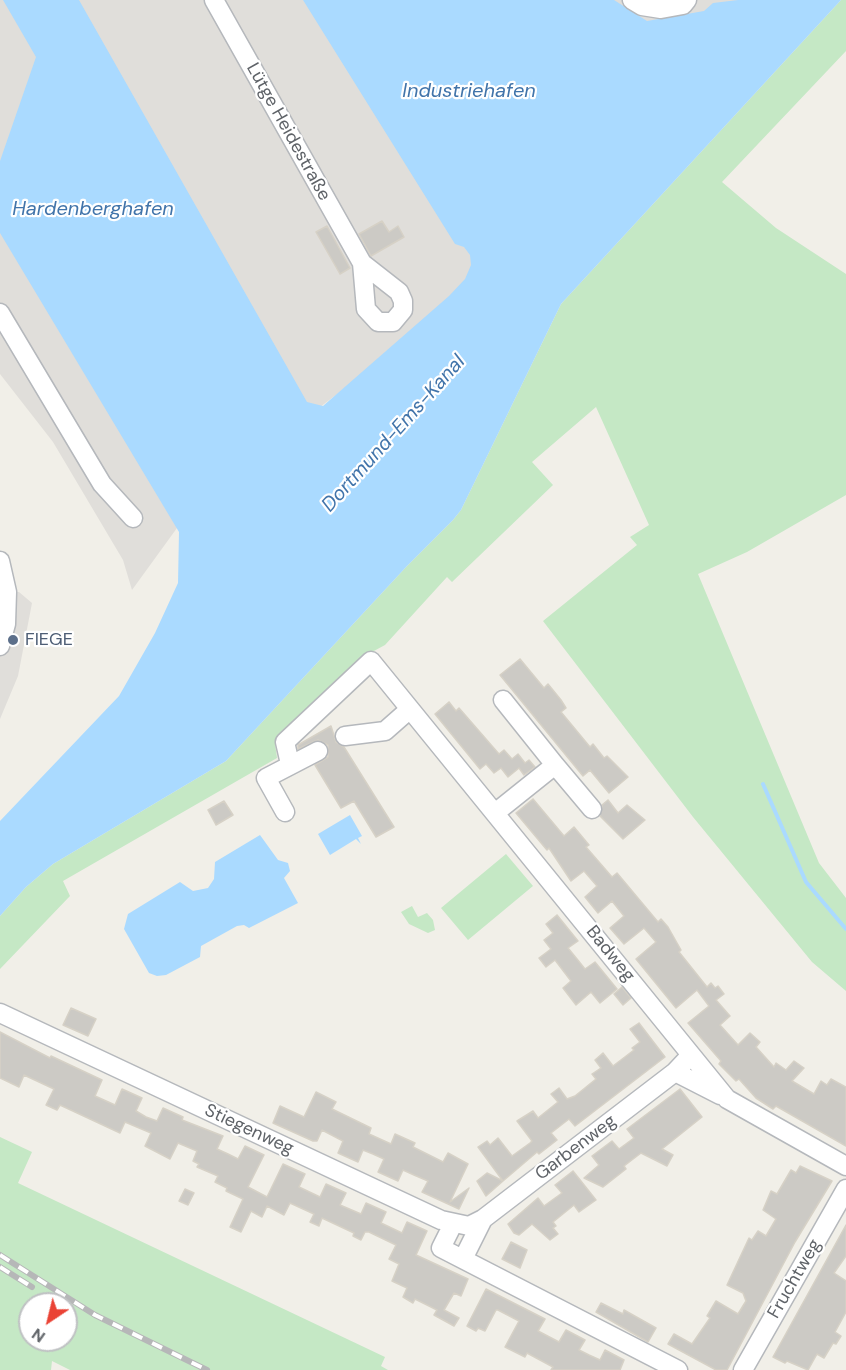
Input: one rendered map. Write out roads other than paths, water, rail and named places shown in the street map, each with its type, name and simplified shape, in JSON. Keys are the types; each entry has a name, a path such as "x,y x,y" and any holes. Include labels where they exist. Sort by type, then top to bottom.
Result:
{"street":[{"name":"Lütge Heidestraße","path":"214,0 362,263"},
{"path":"632,0 642,6 661,9 683,5 687,0"},
{"path":"0,313 102,484 133,518"},
{"path":"0,561 7,592 0,646"},
{"name":"Badweg","path":"290,764 285,742 371,661 727,1099 846,1166"},
{"path":"503,700 592,809"},
{"path":"345,736 385,731 408,707"},
{"path":"285,812 266,778 318,751"},
{"path":"495,813 555,765"},
{"name":"Stiegenweg","path":"0,1013 453,1224"},
{"name":"Garbenweg","path":"453,1224 469,1226 483,1219 675,1072 691,1055"},
{"path":"675,1072 727,1099"},
{"name":"Fruchtweg","path":"743,1370 846,1189"},
{"path":"463,1259 483,1219"},
{"path":"453,1224 441,1248 678,1370"}],"water":[{"path":"3,0 79,0 307,402 323,406 449,296 465,279 471,265 470,255 464,247 455,244 303,0 614,0 647,21 704,11 713,3 738,0 841,0 561,304 461,510 453,520 407,566 226,761 53,864 26,887 0,916 0,821 119,696 155,633 178,583 179,532 0,233 0,161 36,57"},
{"path":"350,815 362,836 358,838 361,844 356,839 330,855 318,834"},
{"path":"260,835 278,860 288,863 290,871 284,878 298,903 249,928 244,925 237,926 201,946 200,957 166,975 157,976 149,973 124,929 128,914 180,882 193,891 208,888 214,879 215,862"}],"waterway":[{"path":"763,784 806,882 846,929"}],"railway":[{"path":"0,1255 95,1315 207,1370"},
{"path":"0,1267 32,1287"}],"place":[{"name":"FIEGE","path":"13,640"}],"water label":[{"name":"Industriehafen","path":"469,92"},
{"name":"Hardenberghafen","path":"93,210"},
{"name":"Dortmund-Ems-Kanal","path":"394,434"}]}
